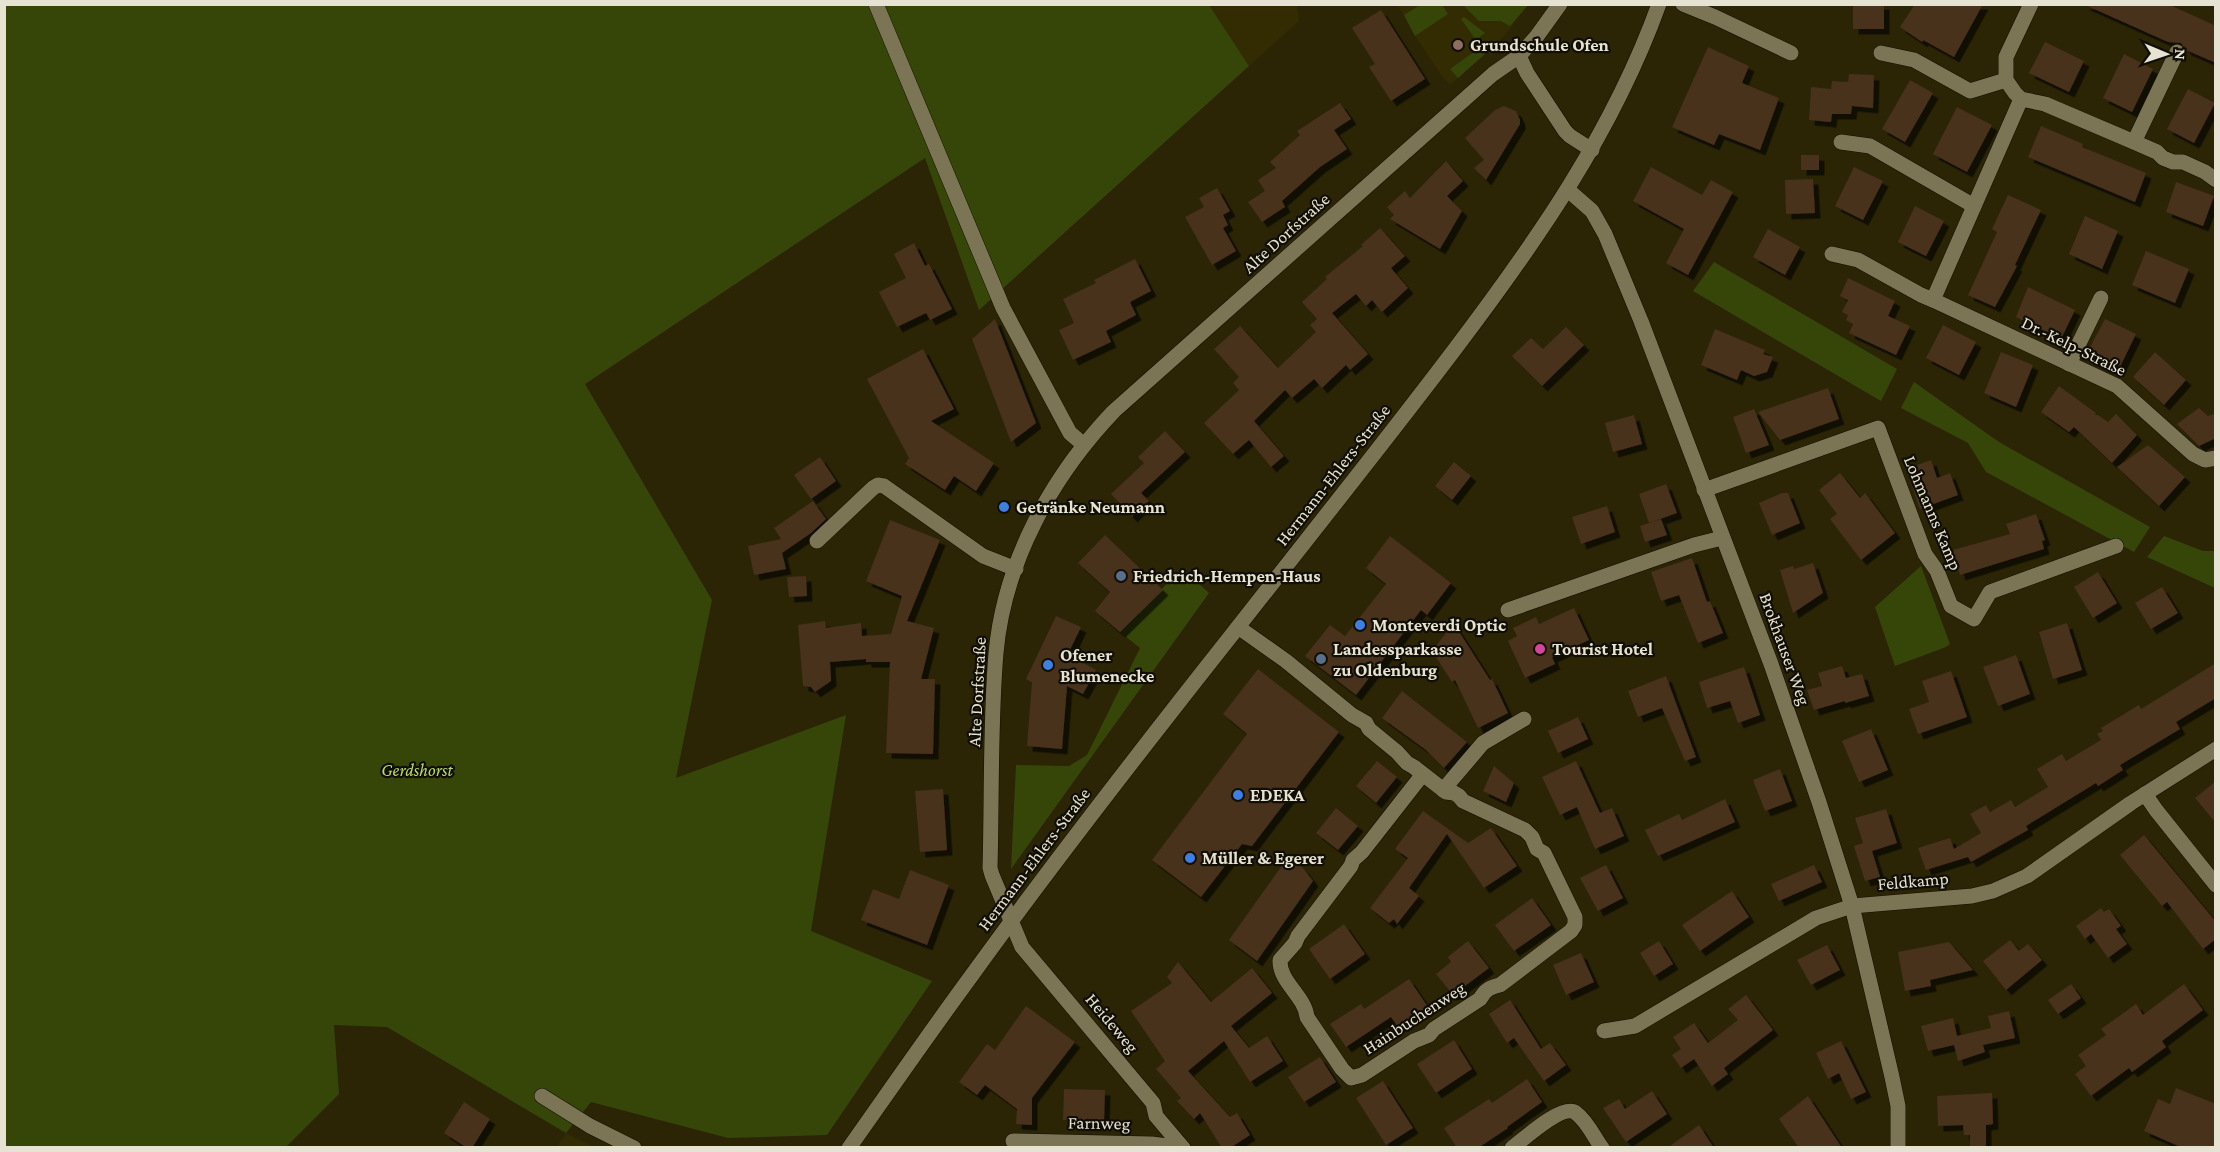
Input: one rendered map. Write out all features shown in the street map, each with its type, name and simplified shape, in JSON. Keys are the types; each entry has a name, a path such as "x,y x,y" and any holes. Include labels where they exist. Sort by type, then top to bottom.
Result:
{"street":[{"path":"876,4 1003,308 1070,433 1084,445"},
{"name":"Alte Dorfstraße","path":"1011,922 990,868 996,652 1006,600 1036,518 1068,465 1114,411 1493,74 1519,56 1560,4"},
{"name":"Hermann-Ehlers-Straße","path":"849,1148 1079,831 1374,457 1505,283 1568,190 1592,150 1634,66 1659,4"},
{"path":"1683,4 1791,53"},
{"path":"2026,6 2006,57 2006,80 2021,99 2045,104 2157,152 2163,158 2173,162 2183,162 2216,180"},
{"path":"2134,142 2177,52"},
{"path":"1881,53 1914,60 1970,91 2006,80"},
{"path":"1519,56 1527,73 1565,131 1592,150"},
{"path":"1933,300 2021,99"},
{"path":"1841,142 1870,146 1974,206"},
{"name":"Brokhauser Weg","path":"1568,190 1586,204 1605,234 1775,674 1823,813 1852,906 1898,1106 1898,1148"},
{"name":"Dr.-Kelp-Straße","path":"1832,254 1858,260 1921,295 2117,386 2197,457 2205,460 2216,458"},
{"path":"2069,364 2102,298"},
{"name":"Lohmanns Kamp","path":"1704,490 1878,428 1925,554 1937,571 1951,606 1974,619 1990,592 2116,546"},
{"path":"817,541 878,485 884,486 983,556 1016,569"},
{"path":"1508,610 1694,545 1722,538"},
{"name":"Hainbuchenweg","path":"1238,627 1352,715 1366,723 1369,729 1397,752 1407,764 1423,774 1443,790 1454,793 1462,801 1529,833 1534,845 1544,853 1575,917 1575,925 1571,931 1508,978 1484,991 1480,999 1434,1029 1422,1040 1414,1041 1362,1075 1351,1078 1338,1064 1307,1017 1306,1009 1282,972 1280,960 1295,944 1298,936 1351,866 1356,856 1362,852 1423,774"},
{"path":"1443,790 1483,743 1524,719"},
{"name":"Feldkamp","path":"1604,1031 1635,1026 1816,918 1852,906 1972,896 2009,885 2027,876 2145,794 2216,749"},
{"path":"2145,794 2216,885"},
{"name":"Heideweg","path":"1011,922 1022,947 1153,1103 1156,1116 1183,1147"},
{"path":"542,1096 590,1126 634,1148"},
{"path":"1512,1148 1555,1116 1570,1110 1582,1119 1602,1148"},
{"name":"Farnweg","path":"1013,1141 1152,1144 1183,1147"}],"shaded area":[{"path":"1209,5 1297,5 1299,21 1249,66"},
{"name":"Grundschule Ofen","path":"1398,5 1528,5 1505,35 1450,85 1415,36"},
{"path":"566,1133 593,1147 557,1147"}],"green space":[{"name":"Gerdshorst","path":"5,5 1209,5 1249,66 979,310 925,158 585,384 712,600 676,778 846,715 811,931 932,981 827,1135 728,1138 591,1102 566,1133 387,1027 334,1025 339,1094 286,1147 5,1148"},
{"path":"1420,5 1442,5 1448,14 1415,36 1404,15"},
{"path":"1463,5 1528,5 1510,26 1501,21 1479,21"},
{"path":"1464,17 1485,33 1476,40 1461,19"},
{"path":"1481,47 1485,54 1458,78 1450,69"},
{"path":"1714,262 1897,369 1881,401 1693,291"},
{"path":"1914,382 1999,442 2150,527 2134,552 1986,472 1968,443 1901,408"},
{"path":"2164,536 2203,551 2215,551 2215,588 2147,557"},
{"path":"1921,566 1950,644 1895,666 1875,607"},
{"path":"1182,568 1209,593 1011,869 1016,765 1069,766 1087,755 1140,648 1120,632"}],"building":[{"path":"1853,4 1884,4 1884,29 1853,29"},
{"path":"1915,4 1983,4 1954,57 1923,40 1922,42 1900,27"},
{"path":"2083,4 2168,4 2216,26 2216,63 2186,50 2181,43 2168,42"},
{"path":"1381,10 1425,79 1391,101 1369,67 1375,64 1352,28"},
{"path":"2045,42 2084,61 2069,92 2029,73"},
{"path":"1708,47 1749,66 1742,83 1779,98 1760,150 1719,134 1714,145 1672,127"},
{"path":"2124,54 2153,69 2132,112 2103,98"},
{"path":"1849,74 1874,75 1873,108 1852,106 1851,114 1832,114 1831,122 1809,120 1811,87 1831,89 1832,81 1848,82"},
{"path":"1910,80 1933,93 1905,142 1882,129"},
{"path":"2188,89 2215,103 2194,143 2167,129"},
{"path":"1340,103 1351,119 1334,130 1347,149 1320,167 1282,201 1285,207 1262,222 1248,202 1265,191 1258,180 1276,168 1270,162 1300,135 1297,131"},
{"path":"1504,106 1516,111 1520,124 1486,180 1474,168 1484,160 1465,138 1495,110"},
{"path":"1957,107 1992,125 1967,172 1933,154"},
{"path":"2041,126 2083,144 2082,147 2146,173 2135,202 2028,157"},
{"path":"1801,155 1819,155 1819,170 1801,170"},
{"path":"1446,161 1463,181 1447,196 1462,211 1440,249 1390,219 1394,215 1387,207 1405,191 1410,198"},
{"path":"1651,167 1702,195 1711,180 1733,192 1688,275 1666,263 1684,229 1633,201"},
{"path":"1854,167 1883,181 1863,220 1835,206"},
{"path":"1813,179 1815,213 1786,214 1785,180"},
{"path":"2176,182 2214,196 2203,226 2166,212"},
{"path":"1217,188 1230,211 1223,215 1228,225 1223,228 1236,251 1212,265 1185,217 1204,207 1199,198"},
{"path":"2008,195 2041,210 2015,265 2017,266 1995,307 1968,295 1997,232 1992,229"},
{"path":"1915,206 1944,221 1926,256 1898,242"},
{"path":"2085,216 2118,231 2102,269 2069,254"},
{"path":"1380,228 1405,256 1391,268 1408,288 1382,312 1372,300 1366,306 1356,294 1332,313 1368,354 1350,370 1346,365 1322,388 1314,379 1292,398 1285,390 1254,421 1284,456 1271,467 1249,440 1233,454 1204,423 1239,390 1233,383 1239,377 1214,349 1240,326 1278,368 1316,332 1310,325 1317,319 1302,302 1327,279 1325,277 1363,246 1361,245"},
{"path":"1768,229 1800,247 1785,275 1753,257"},
{"path":"914,243 925,266 929,264 952,309 930,320 926,313 897,327 879,292 906,278 894,254"},
{"path":"2146,251 2189,269 2175,303 2132,285"},
{"path":"1135,259 1151,291 1130,302 1136,315 1106,331 1111,342 1073,360 1059,330 1074,323 1063,299 1096,283 1094,280"},
{"path":"1848,278 1895,301 1888,316 1910,326 1896,355 1849,333 1853,324 1846,320 1848,315 1842,312 1848,300 1840,296"},
{"path":"2028,287 2075,310 2061,339 2016,317"},
{"path":"995,319 1036,423 1011,442 972,339"},
{"path":"2105,319 2136,334 2120,367 2088,351"},
{"path":"1943,325 1976,342 1959,375 1926,358"},
{"path":"1566,327 1584,345 1542,386 1512,356 1531,338 1543,349"},
{"path":"1715,329 1765,350 1763,354 1773,357 1767,372 1754,376 1741,370 1737,380 1701,365"},
{"path":"923,349 954,409 931,421 994,463 976,491 954,476 945,490 905,464 909,458 867,379"},
{"path":"2001,352 2033,365 2016,407 1984,393"},
{"path":"2155,352 2186,380 2164,405 2133,377"},
{"path":"2059,386 2096,413 2095,415 2108,422 2116,414 2137,435 2112,463 2074,427 2069,432 2041,412"},
{"path":"1828,388 1839,419 1780,440 1758,412"},
{"path":"2199,408 2208,416 2216,413 2216,438 2199,446 2177,424"},
{"path":"1754,409 1769,445 1746,453 1733,417"},
{"path":"1634,415 1642,444 1613,452 1605,423"},
{"path":"1165,431 1185,452 1141,493 1149,501 1132,517 1111,494 1144,463 1138,457"},
{"path":"2148,445 2185,477 2159,506 2117,467"},
{"path":"820,457 836,481 811,499 794,475"},
{"path":"1931,460 1937,478 1950,473 1958,495 1920,509 1906,469"},
{"path":"1454,462 1471,476 1452,500 1435,486"},
{"path":"1840,473 1860,498 1865,493 1895,533 1861,560 1830,519 1837,514 1819,490"},
{"path":"1666,484 1677,513 1649,523 1639,494"},
{"path":"1782,493 1788,493 1800,523 1772,535 1759,503"},
{"path":"813,501 826,519 811,533 782,553 786,569 754,575 748,546 781,539 774,528"},
{"path":"1607,506 1615,532 1581,544 1572,517"},
{"path":"2036,514 2045,540 2042,541 2044,549 1960,575 1953,550 2010,534 2006,524"},
{"path":"1661,519 1667,535 1645,542 1640,526"},
{"path":"890,520 940,540 907,621 934,628 921,679 935,679 933,754 886,753 890,662 866,662 866,659 830,662 831,681 815,692 811,687 803,686 798,625 825,621 826,628 861,623 862,636 891,634 902,596 866,581"},
{"name":"Friedrich-Hempen-Haus","path":"1105,535 1163,590 1120,632 1095,611 1110,592 1078,563"},
{"path":"1390,536 1451,583 1427,615 1421,610 1356,695 1305,656 1330,625 1345,636 1386,584 1366,568"},
{"path":"1692,558 1707,602 1710,601 1723,633 1698,643 1679,595 1661,601 1651,572"},
{"path":"1813,563 1823,593 1793,613 1780,570 1793,566 1794,569"},
{"path":"2098,572 2117,603 2093,618 2074,587"},
{"path":"806,576 807,596 789,597 787,577"},
{"path":"2162,587 2178,613 2151,629 2135,603"},
{"name":"Tourist Hotel","path":"1574,608 1589,640 1552,657 1555,664 1525,678 1508,641 1517,636 1513,628 1536,617 1539,624"},
{"path":"1056,616 1081,627 1068,654 1096,670 1083,694 1067,686 1062,749 1027,746 1032,682 1026,679"},
{"path":"2067,623 2082,670 2053,679 2039,632"},
{"path":"1456,627 1490,680 1492,679 1508,713 1478,728 1455,680 1452,682 1432,651 1446,633"},
{"path":"2016,655 2030,694 1998,706 1983,667"},
{"path":"2216,663 2216,698 2176,722 2180,729 2120,765 2123,770 2098,786 2096,783 2026,826 2028,830 1971,862 1968,857 1926,870 1918,848 1950,838 1954,849 1981,833 1970,814 1986,805 1990,812 2011,800 2015,807 2048,787 2037,769 2062,754 2066,761 2101,740 2097,734 2103,731 2101,728 2139,705 2141,709"},
{"path":"1842,666 1846,678 1862,674 1869,696 1814,710 1807,690 1822,686 1818,673"},
{"path":"1744,667 1760,715 1738,723 1730,701 1707,708 1699,682"},
{"path":"1258,669 1339,732 1252,846 1242,844 1201,897 1152,860 1247,734 1223,714"},
{"path":"1951,671 1967,717 1918,734 1909,709 1929,702 1922,681"},
{"path":"1666,676 1696,757 1685,761 1662,708 1638,717 1628,691"},
{"path":"1402,691 1467,742 1444,768 1426,750 1382,718"},
{"path":"1578,717 1588,739 1558,753 1548,731"},
{"path":"1871,729 1888,770 1859,782 1842,741"},
{"path":"1377,761 1397,777 1376,803 1356,786"},
{"path":"1576,761 1600,813 1612,808 1624,836 1595,849 1577,807 1560,815 1542,777"},
{"path":"1494,766 1514,783 1506,802 1483,791"},
{"path":"1780,769 1792,801 1765,811 1753,780"},
{"path":"2216,781 2216,823 2195,798"},
{"path":"943,789 947,850 920,852 915,791"},
{"path":"1725,799 1735,822 1658,856 1645,830 1679,814 1682,820"},
{"path":"1336,808 1358,826 1338,850 1316,833"},
{"path":"1886,809 1897,843 1872,851 1880,877 1865,881 1854,846 1863,843 1855,818"},
{"path":"1423,811 1468,843 1491,828 1517,866 1484,888 1447,834 1409,888 1419,896 1397,924 1394,919 1389,923 1370,908 1408,858 1395,849"},
{"path":"2144,835 2216,922 2216,939 2203,949 2167,902 2162,906 2120,855"},
{"path":"1288,857 1303,868 1313,881 1257,961 1229,940"},
{"path":"1606,865 1623,898 1598,911 1580,878"},
{"path":"1814,865 1822,882 1779,901 1771,884"},
{"path":"910,870 949,885 927,945 861,920 873,889 899,899"},
{"path":"1732,891 1749,917 1700,951 1682,925"},
{"path":"1532,898 1551,925 1514,951 1495,925"},
{"path":"2101,908 2104,912 2109,909 2121,926 2116,929 2127,944 2108,958 2091,934 2085,939 2076,926"},
{"path":"1344,924 1365,954 1330,979 1309,949"},
{"path":"2010,940 2019,951 2028,944 2042,960 2006,990 1983,961"},
{"path":"1468,941 1489,968 1453,995 1436,974 1451,962 1448,957"},
{"path":"1659,941 1673,964 1654,976 1640,953"},
{"path":"1949,942 1973,970 1930,980 1931,986 1905,991 1898,952"},
{"path":"1827,945 1840,970 1811,985 1797,960"},
{"path":"1581,953 1594,982 1566,995 1553,965"},
{"path":"1178,962 1211,1002 1252,968 1272,993 1231,1026 1249,1048 1267,1036 1283,1061 1250,1082 1224,1041 1188,1071 1230,1117 1237,1113 1250,1135 1230,1148 1222,1148 1200,1113 1194,1119 1177,1101 1181,1098 1156,1069 1165,1061 1131,1011 1172,983 1167,977"},
{"path":"1409,979 1428,1007 1398,1027 1391,1017 1346,1047 1330,1024 1361,1004 1364,1009"},
{"path":"2071,984 2081,998 2058,1014 2048,1000"},
{"path":"2184,984 2203,1010 2162,1041 2166,1047 2132,1072 2129,1068 2091,1096 2075,1074 2086,1066 2078,1055 2106,1035 2101,1029 2136,1004 2143,1015"},
{"path":"1746,995 1773,1030 1724,1068 1728,1074 1712,1086 1694,1059 1681,1068 1672,1055 1681,1049 1673,1037 1694,1023 1708,1043 1738,1020 1728,1009"},
{"path":"1510,1000 1541,1049 1550,1043 1566,1065 1544,1081 1514,1038 1507,1043 1489,1014"},
{"path":"1026,1006 1075,1042 1032,1098 1032,1125 1016,1124 1017,1109 985,1085 977,1095 959,1082 987,1044 995,1050"},
{"path":"2009,1011 2015,1038 1983,1045 1985,1052 1958,1061 1954,1045 1928,1051 1921,1026 1953,1018 1957,1036 1991,1028 1988,1016"},
{"path":"1454,1040 1472,1069 1436,1093 1417,1064"},
{"path":"1841,1041 1866,1092 1851,1099 1839,1073 1828,1079 1816,1053"},
{"path":"1320,1057 1336,1082 1304,1102 1288,1077"},
{"path":"1527,1079 1542,1102 1478,1148 1457,1148 1444,1128 1489,1099 1492,1103"},
{"path":"1383,1081 1413,1128 1386,1145 1356,1098"},
{"path":"2176,1088 2216,1104 2216,1148 2183,1148 2144,1131 2158,1099 2170,1104"},
{"path":"1064,1089 1105,1090 1104,1121 1063,1120"},
{"path":"1652,1091 1667,1114 1626,1142 1603,1108 1619,1099 1625,1109"},
{"path":"1992,1093 1993,1124 1986,1125 1986,1146 1970,1147 1970,1135 1964,1135 1963,1125 1938,1126 1937,1096"},
{"path":"1808,1096 1842,1148 1799,1148 1779,1119"},
{"path":"464,1102 490,1119 472,1148 467,1148 444,1133"},
{"path":"1699,1125 1714,1148 1667,1148"}],"place":[{"name":"Grundschule Ofen","path":"1458,45"},
{"name":"Getränke Neumann","path":"1004,507"},
{"name":"Friedrich-Hempen-Haus","path":"1121,576"},
{"name":"Monteverdi Optic","path":"1360,625"},
{"name":"Tourist Hotel","path":"1540,649"},
{"name":"Landessparkasse zu Oldenburg","path":"1321,659"},
{"name":"Ofener Blumenecke","path":"1048,665"},
{"name":"EDEKA","path":"1238,795"},
{"name":"Müller & Egerer","path":"1190,858"}]}
